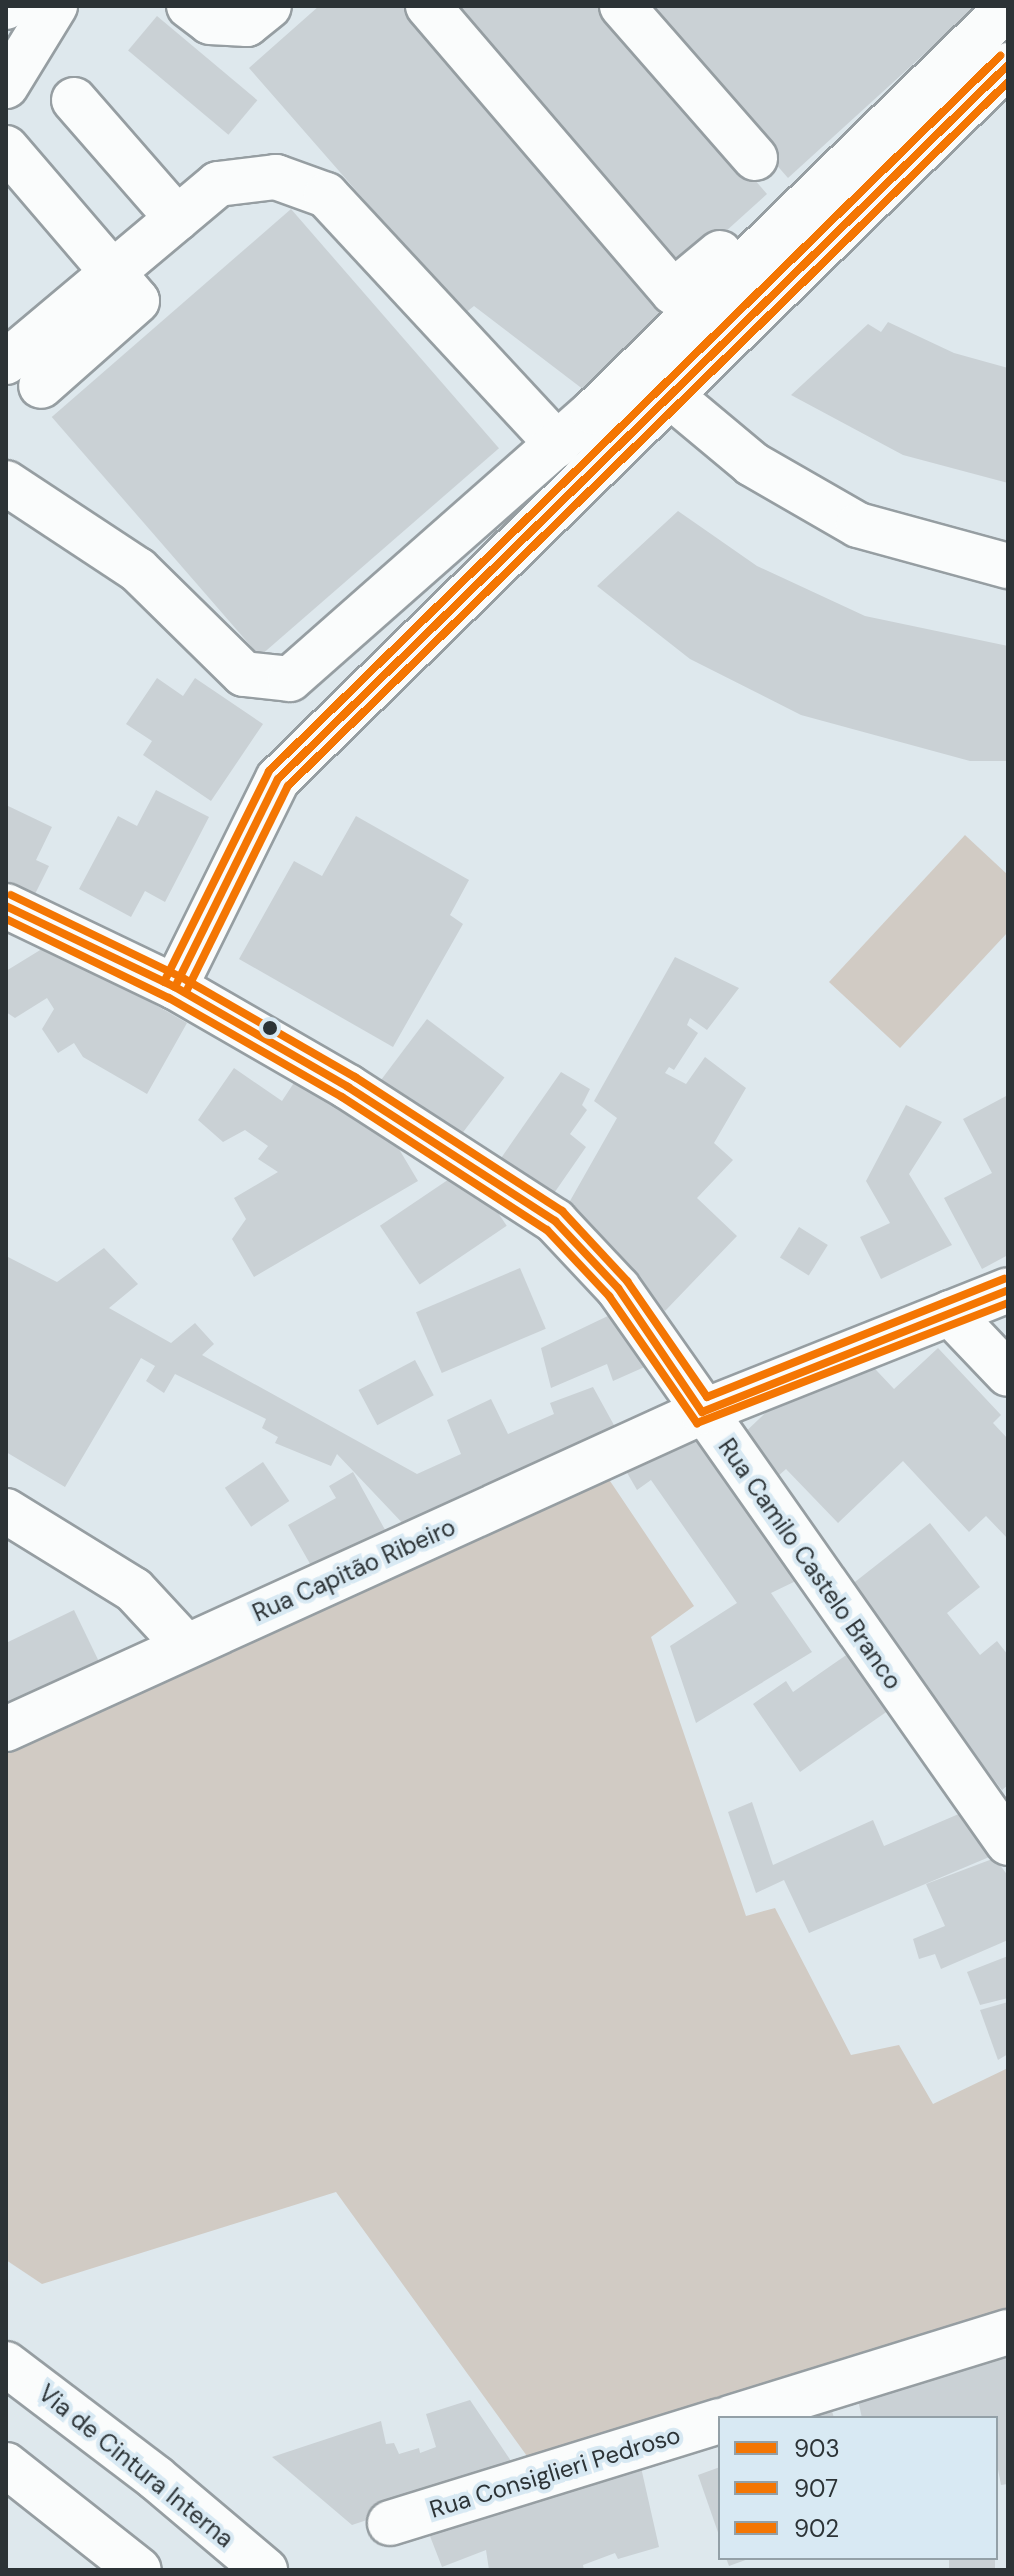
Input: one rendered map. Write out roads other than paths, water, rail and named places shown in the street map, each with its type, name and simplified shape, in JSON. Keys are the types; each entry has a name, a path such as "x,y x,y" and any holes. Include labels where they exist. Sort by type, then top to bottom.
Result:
{"main road":[{"path":"6,86 55,6"},
{"path":"189,6 210,22 247,24 269,6"},
{"path":"428,6 673,292 750,229 777,233"},
{"path":"622,6 755,158"},
{"path":"6,483 138,570 244,674 290,679 558,445 1008,7"},
{"path":"175,987 278,779 672,397 1008,65"},
{"path":"74,100 177,218"},
{"path":"6,148 113,270"},
{"path":"24,374 113,270 218,184 276,177 326,195 558,445"},
{"path":"672,397 752,464 858,525 1008,566"},
{"name":"Rua Camilo Castelo Branco","path":"6,906 175,987 372,1102 555,1221 618,1288 702,1412 1008,1843"},
{"name":"Rua Capitão Ribeiro","path":"6,1729 702,1412 1008,1290"},
{"path":"950,1313 1008,1374"},
{"path":"6,1511 134,1590 185,1645"},
{"path":"736,2416 1008,2332"},
{"name":"Via de Cintura Interna","path":"6,2364 156,2478 265,2570"},
{"name":"Rua Consiglieri Pedroso","path":"390,2523 718,2422"},
{"path":"6,2465 139,2570"}]}
